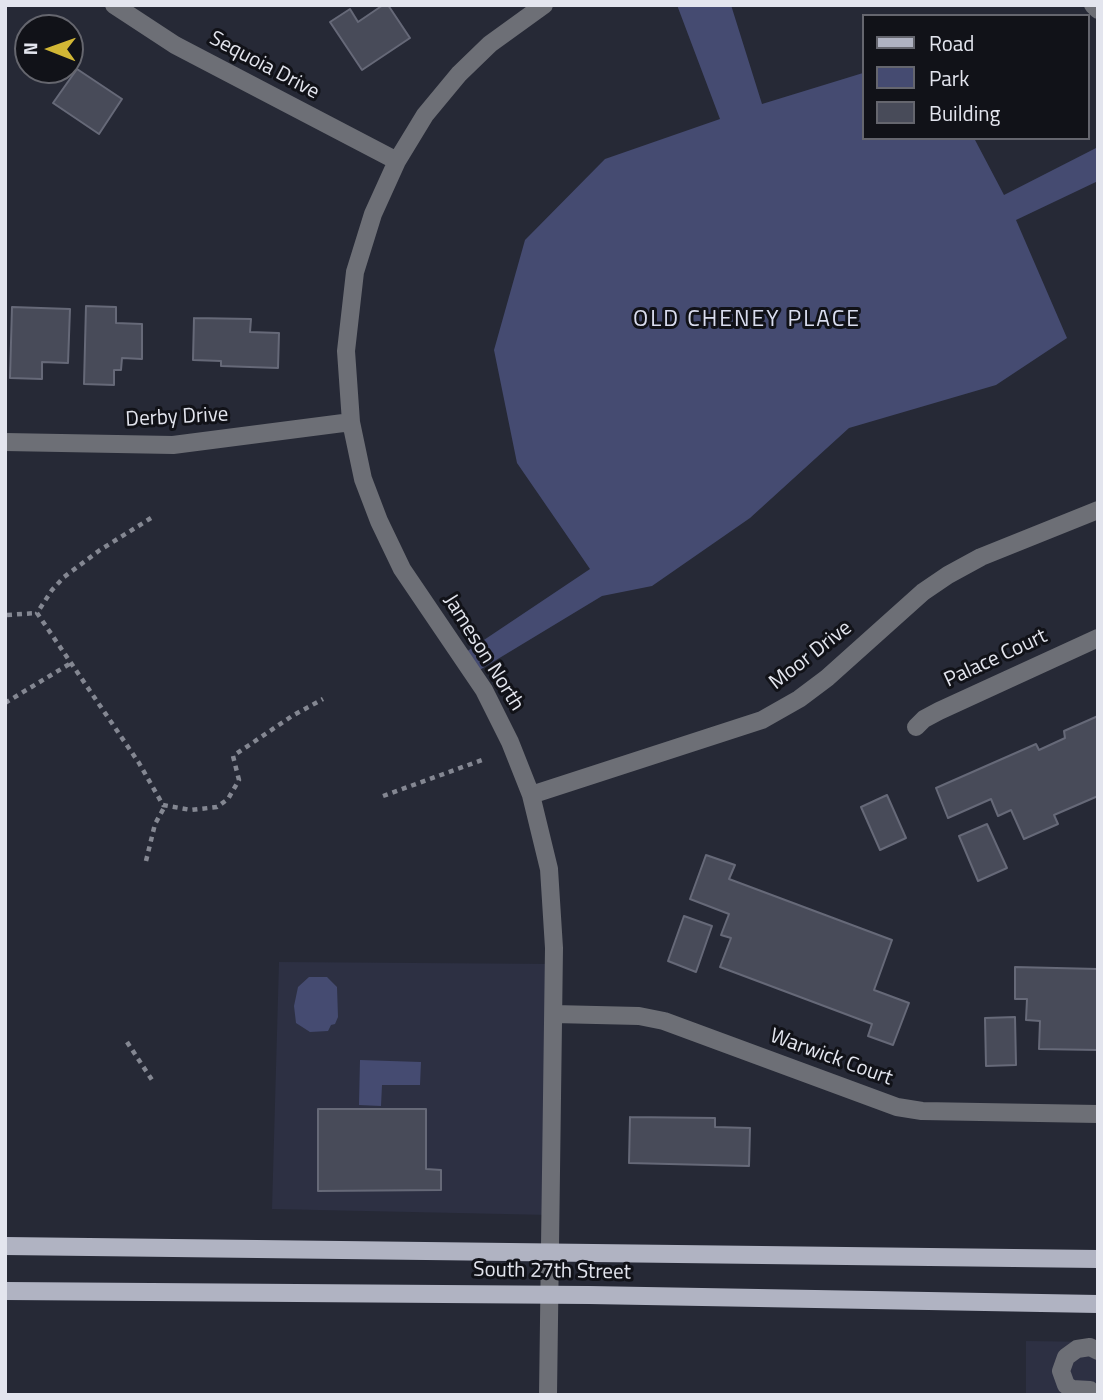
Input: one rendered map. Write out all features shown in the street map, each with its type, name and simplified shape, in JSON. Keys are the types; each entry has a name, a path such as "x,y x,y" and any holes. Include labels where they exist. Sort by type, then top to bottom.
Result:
{"main road":[{"name":"South 27th Street","path":"5,1246 1098,1259"},
{"name":"South 27th Street","path":"5,1291 550,1295 1098,1304"}],"street":[{"name":"Sequoia Drive","path":"114,5 175,45 397,161"},
{"name":"Jameson North","path":"544,5 490,44 459,74 425,115 397,161 373,214 355,272 346,351 351,422 363,479 379,521 402,569 484,690 510,742 531,795 549,869 554,921 554,1014 548,1395"},
{"path":"1093,5 1098,10"},
{"name":"Derby Drive","path":"5,442 173,445 351,422"},
{"name":"Moor Drive","path":"531,795 762,720 799,699 827,678 923,592 948,575 981,557 1098,510"},
{"name":"Palace Court","path":"916,727 939,711 1098,638"},
{"name":"Warwick Court","path":"554,1014 639,1016 664,1021 897,1107 922,1111 1098,1114"},
{"path":"1090,1390 1072,1389 1063,1379 1061,1371 1066,1357 1077,1349 1090,1347 1098,1351"}],"path":[{"path":"37,613 64,577 100,550 151,518"},
{"path":"7,615 37,613"},
{"path":"37,613 165,806"},
{"path":"5,703 71,663"},
{"path":"165,806 191,810 217,807 228,799 239,780 233,756 292,716 323,699"},
{"path":"383,796 482,760"},
{"path":"146,861 155,824 165,806"},
{"path":"127,1042 152,1080"}],"shaded area":[{"path":"279,962 554,964 550,1215 272,1209"},
{"path":"1026,1341 1098,1342 1098,1395 1026,1395"}],"green space":[{"path":"677,5 731,5 762,104 862,73 862,140 975,140 1004,195 1098,147 1098,181 1016,220 1067,338 996,385 849,428 750,518 652,586 602,596 473,674 460,656 590,569 517,463 494,350 525,240 605,159 720,119"},
{"path":"309,977 327,977 337,987 338,1017 328,1031 310,1032 296,1023 294,1006 298,987"},
{"path":"360,1060 421,1062 420,1085 382,1085 381,1106 359,1105"}],"building":[{"path":"383,5 388,5 410,38 362,70 330,22 350,9 358,22"},
{"path":"84,74 122,99 99,134 53,103 66,84 84,84"},
{"path":"86,306 116,307 116,323 142,324 142,359 122,358 121,370 114,370 114,385 84,384"},
{"path":"12,307 70,309 68,363 42,362 42,379 10,378"},
{"path":"194,318 251,319 250,332 279,333 278,368 221,366 221,361 193,360"},
{"path":"1098,716 1098,796 1054,815 1058,824 1024,839 1011,810 998,816 991,799 948,818 936,788 1036,744 1039,750 1065,738 1064,731"},
{"path":"887,795 906,838 880,850 861,807"},
{"path":"987,824 1007,868 978,881 959,836"},
{"path":"706,855 735,865 729,879 892,940 874,990 909,1003 893,1045 868,1036 872,1024 720,967 731,938 721,935 729,914 690,899"},
{"path":"684,916 712,926 696,972 668,961"},
{"path":"1015,967 1098,969 1098,1050 1039,1049 1040,1021 1026,1020 1027,999 1015,999"},
{"path":"1015,1017 1016,1065 986,1066 985,1018"},
{"path":"318,1109 426,1109 426,1169 441,1170 441,1190 318,1191"},
{"path":"630,1117 715,1118 715,1127 750,1128 749,1166 629,1163"}],"district":[{"name":"OLD CHENEY PLACE","path":"747,320"}]}
